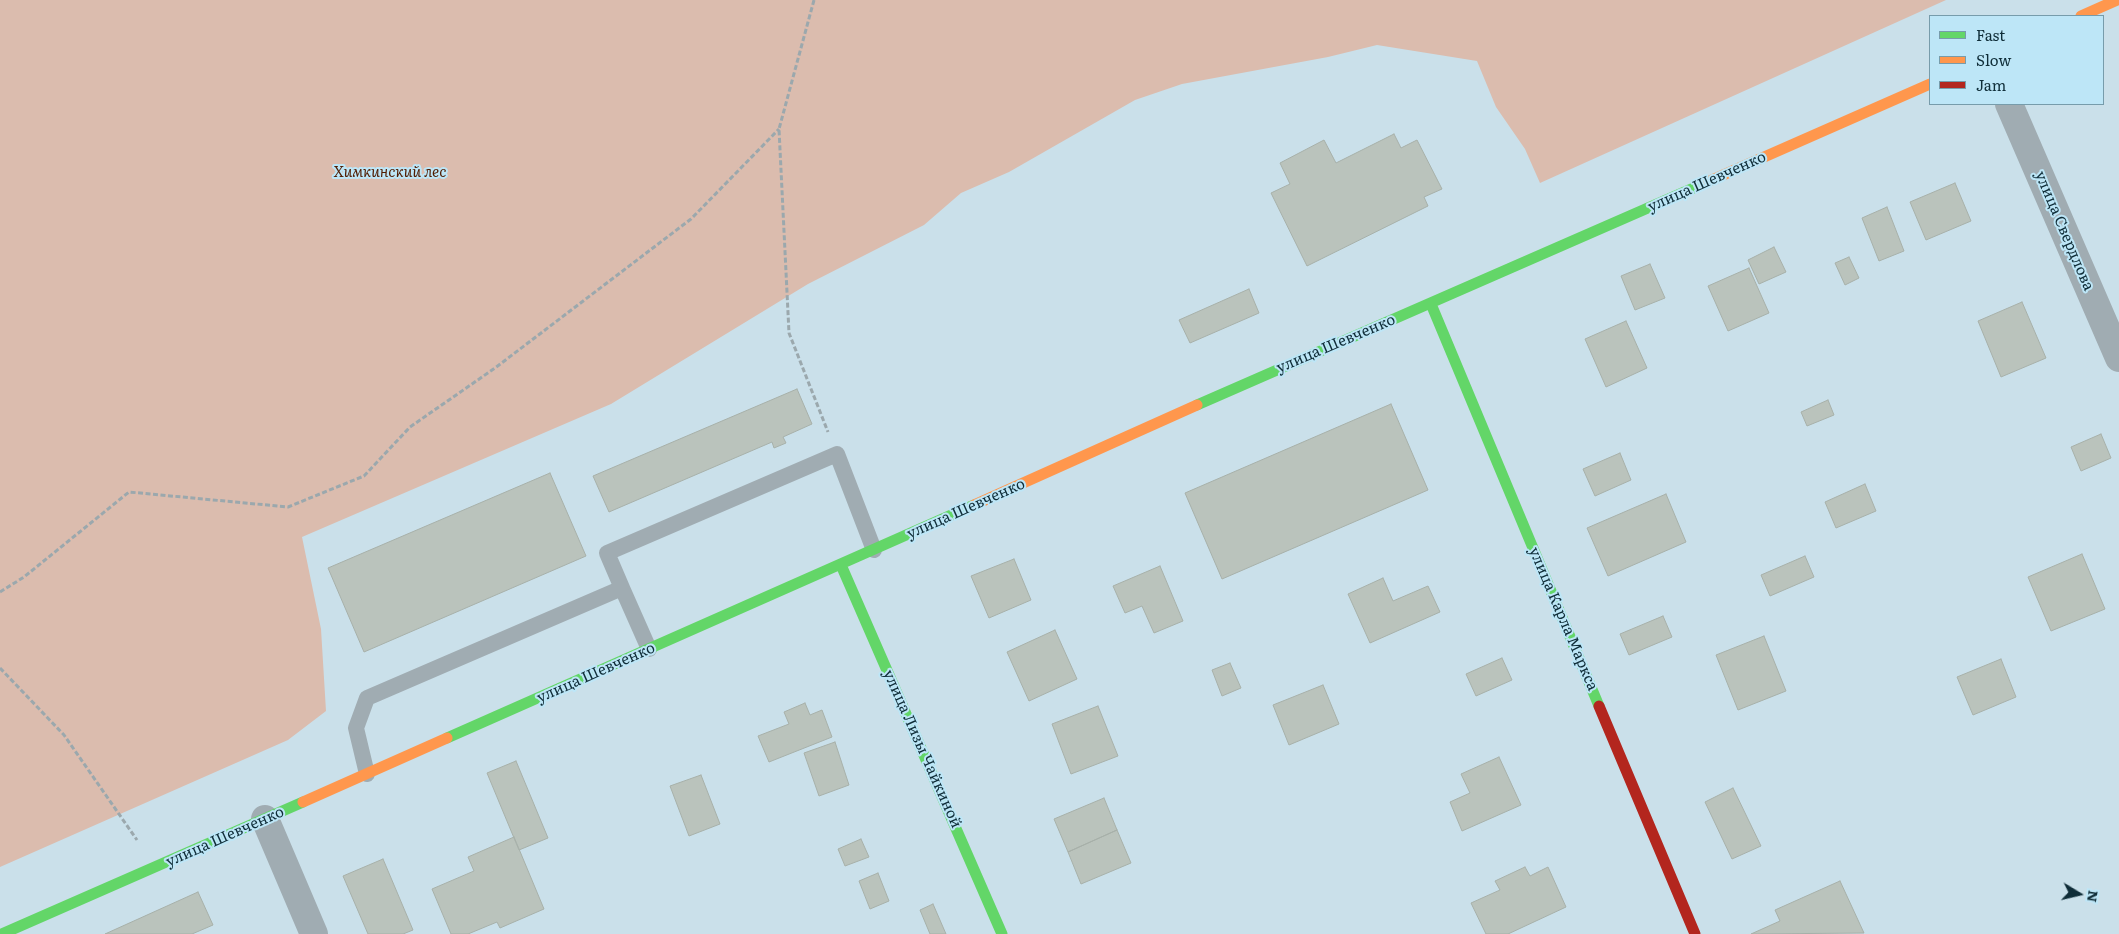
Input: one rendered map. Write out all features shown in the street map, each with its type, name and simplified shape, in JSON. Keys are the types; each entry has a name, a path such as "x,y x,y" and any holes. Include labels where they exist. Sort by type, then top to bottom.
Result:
{"main road":[{"path":"2083,15 2117,0"},
{"name":"улица Шевченко","path":"2,934 841,565 1285,366 1431,304 1929,84"},
{"name":"улица Карла Маркса","path":"1431,304 1695,934"},
{"name":"улица Лизы Чайкиной","path":"841,565 1002,934"}],"street":[{"name":"улица Свердлова","path":"2009,105 2119,358"},
{"path":"266,819 314,934"}],"lane":[{"path":"649,650 607,553 837,454 874,550"},
{"path":"367,774 356,728 367,698 622,588"}],"path":[{"path":"814,0 779,129 789,333 837,454"},
{"path":"0,592 24,577 130,492 288,506 364,476 410,426 495,368 691,219 779,129"},
{"path":"0,668 64,735 157,867"}],"green space":[{"name":"Химкинский лес","path":"0,0 1946,0 1540,183 1525,149 1496,107 1477,61 1377,45 1328,57 1182,84 1135,100 1009,172 961,193 924,225 808,284 611,404 302,537 321,629 326,711 288,740 0,867"}],"building":[{"path":"1394,134 1401,148 1417,140 1442,189 1424,197 1428,206 1307,266 1271,193 1290,184 1280,163 1324,140 1336,163"},
{"path":"1955,183 1971,221 1926,240 1910,202"},
{"path":"1887,207 1904,251 1879,261 1862,218"},
{"path":"1774,247 1786,272 1759,284 1748,260"},
{"path":"1849,257 1859,278 1845,285 1835,263"},
{"path":"1650,264 1665,298 1635,310 1621,276"},
{"path":"1749,268 1769,313 1728,331 1708,286"},
{"path":"1249,289 1259,313 1190,343 1179,320"},
{"path":"2022,302 2046,358 2001,377 1978,321"},
{"path":"1626,321 1647,368 1606,387 1585,339"},
{"path":"797,389 812,424 783,437 786,443 774,448 772,442 609,512 593,476"},
{"path":"1828,400 1834,415 1807,426 1801,412"},
{"path":"1391,404 1428,490 1222,579 1185,493"},
{"path":"2101,434 2111,458 2081,471 2071,447"},
{"path":"1620,453 1631,480 1595,496 1583,469"},
{"path":"550,473 586,556 364,652 328,568"},
{"path":"1865,484 1876,511 1836,528 1825,502"},
{"path":"1666,494 1686,542 1608,576 1587,528"},
{"path":"2082,554 2105,609 2051,631 2028,577"},
{"path":"1805,556 1814,577 1770,596 1761,575"},
{"path":"1014,559 1031,600 989,618 971,576"},
{"path":"1160,566 1183,621 1154,633 1142,606 1125,613 1113,586"},
{"path":"1383,578 1393,601 1428,586 1440,612 1370,643 1348,594"},
{"path":"1663,616 1672,637 1629,655 1620,634"},
{"path":"1055,630 1077,679 1029,701 1007,652"},
{"path":"1764,636 1786,691 1738,710 1716,655"},
{"path":"1502,658 1512,680 1476,696 1466,674"},
{"path":"2001,659 2016,697 1973,715 1957,677"},
{"path":"1230,663 1241,688 1222,696 1212,670"},
{"path":"1323,685 1339,724 1289,745 1273,705"},
{"path":"805,703 810,715 822,710 832,737 769,762 758,736 789,724 784,712"},
{"path":"1098,706 1118,756 1071,774 1052,724"},
{"path":"835,742 849,785 819,796 804,753"},
{"path":"1499,757 1521,805 1462,831 1450,802 1470,793 1461,774"},
{"path":"516,761 548,838 519,850 487,773"},
{"path":"701,775 720,824 689,836 670,786"},
{"path":"1733,788 1761,846 1732,859 1705,802"},
{"path":"1104,798 1117,830 1068,852 1054,819"},
{"path":"1117,830 1131,863 1081,884 1068,852"},
{"path":"514,837 544,909 500,928 497,922 468,934 451,934 432,889 474,871 468,857"},
{"path":"861,839 869,857 845,866 838,849"},
{"path":"383,859 413,930 403,934 368,934 343,876"},
{"path":"1525,867 1530,876 1548,867 1566,907 1508,934 1486,934 1471,903 1500,890 1495,881"},
{"path":"878,873 889,901 870,909 859,881"},
{"path":"1840,881 1864,933 1751,934 1780,921 1775,910"},
{"path":"198,892 213,925 192,934 105,934"},
{"path":"933,904 946,934 930,934 920,910"}],"traffic: fast":[{"path":"1197,405 1705,183"},
{"path":"1431,304 1599,706"},
{"path":"447,738 974,505"},
{"path":"841,565 1002,934"},
{"path":"2,934 303,802"}],"traffic: slow":[{"path":"2083,15 2117,0"},
{"path":"1705,183 1929,84"},
{"path":"974,505 1197,405"},
{"path":"303,802 447,738"}],"traffic: jam":[{"path":"1599,706 1695,934"}]}
